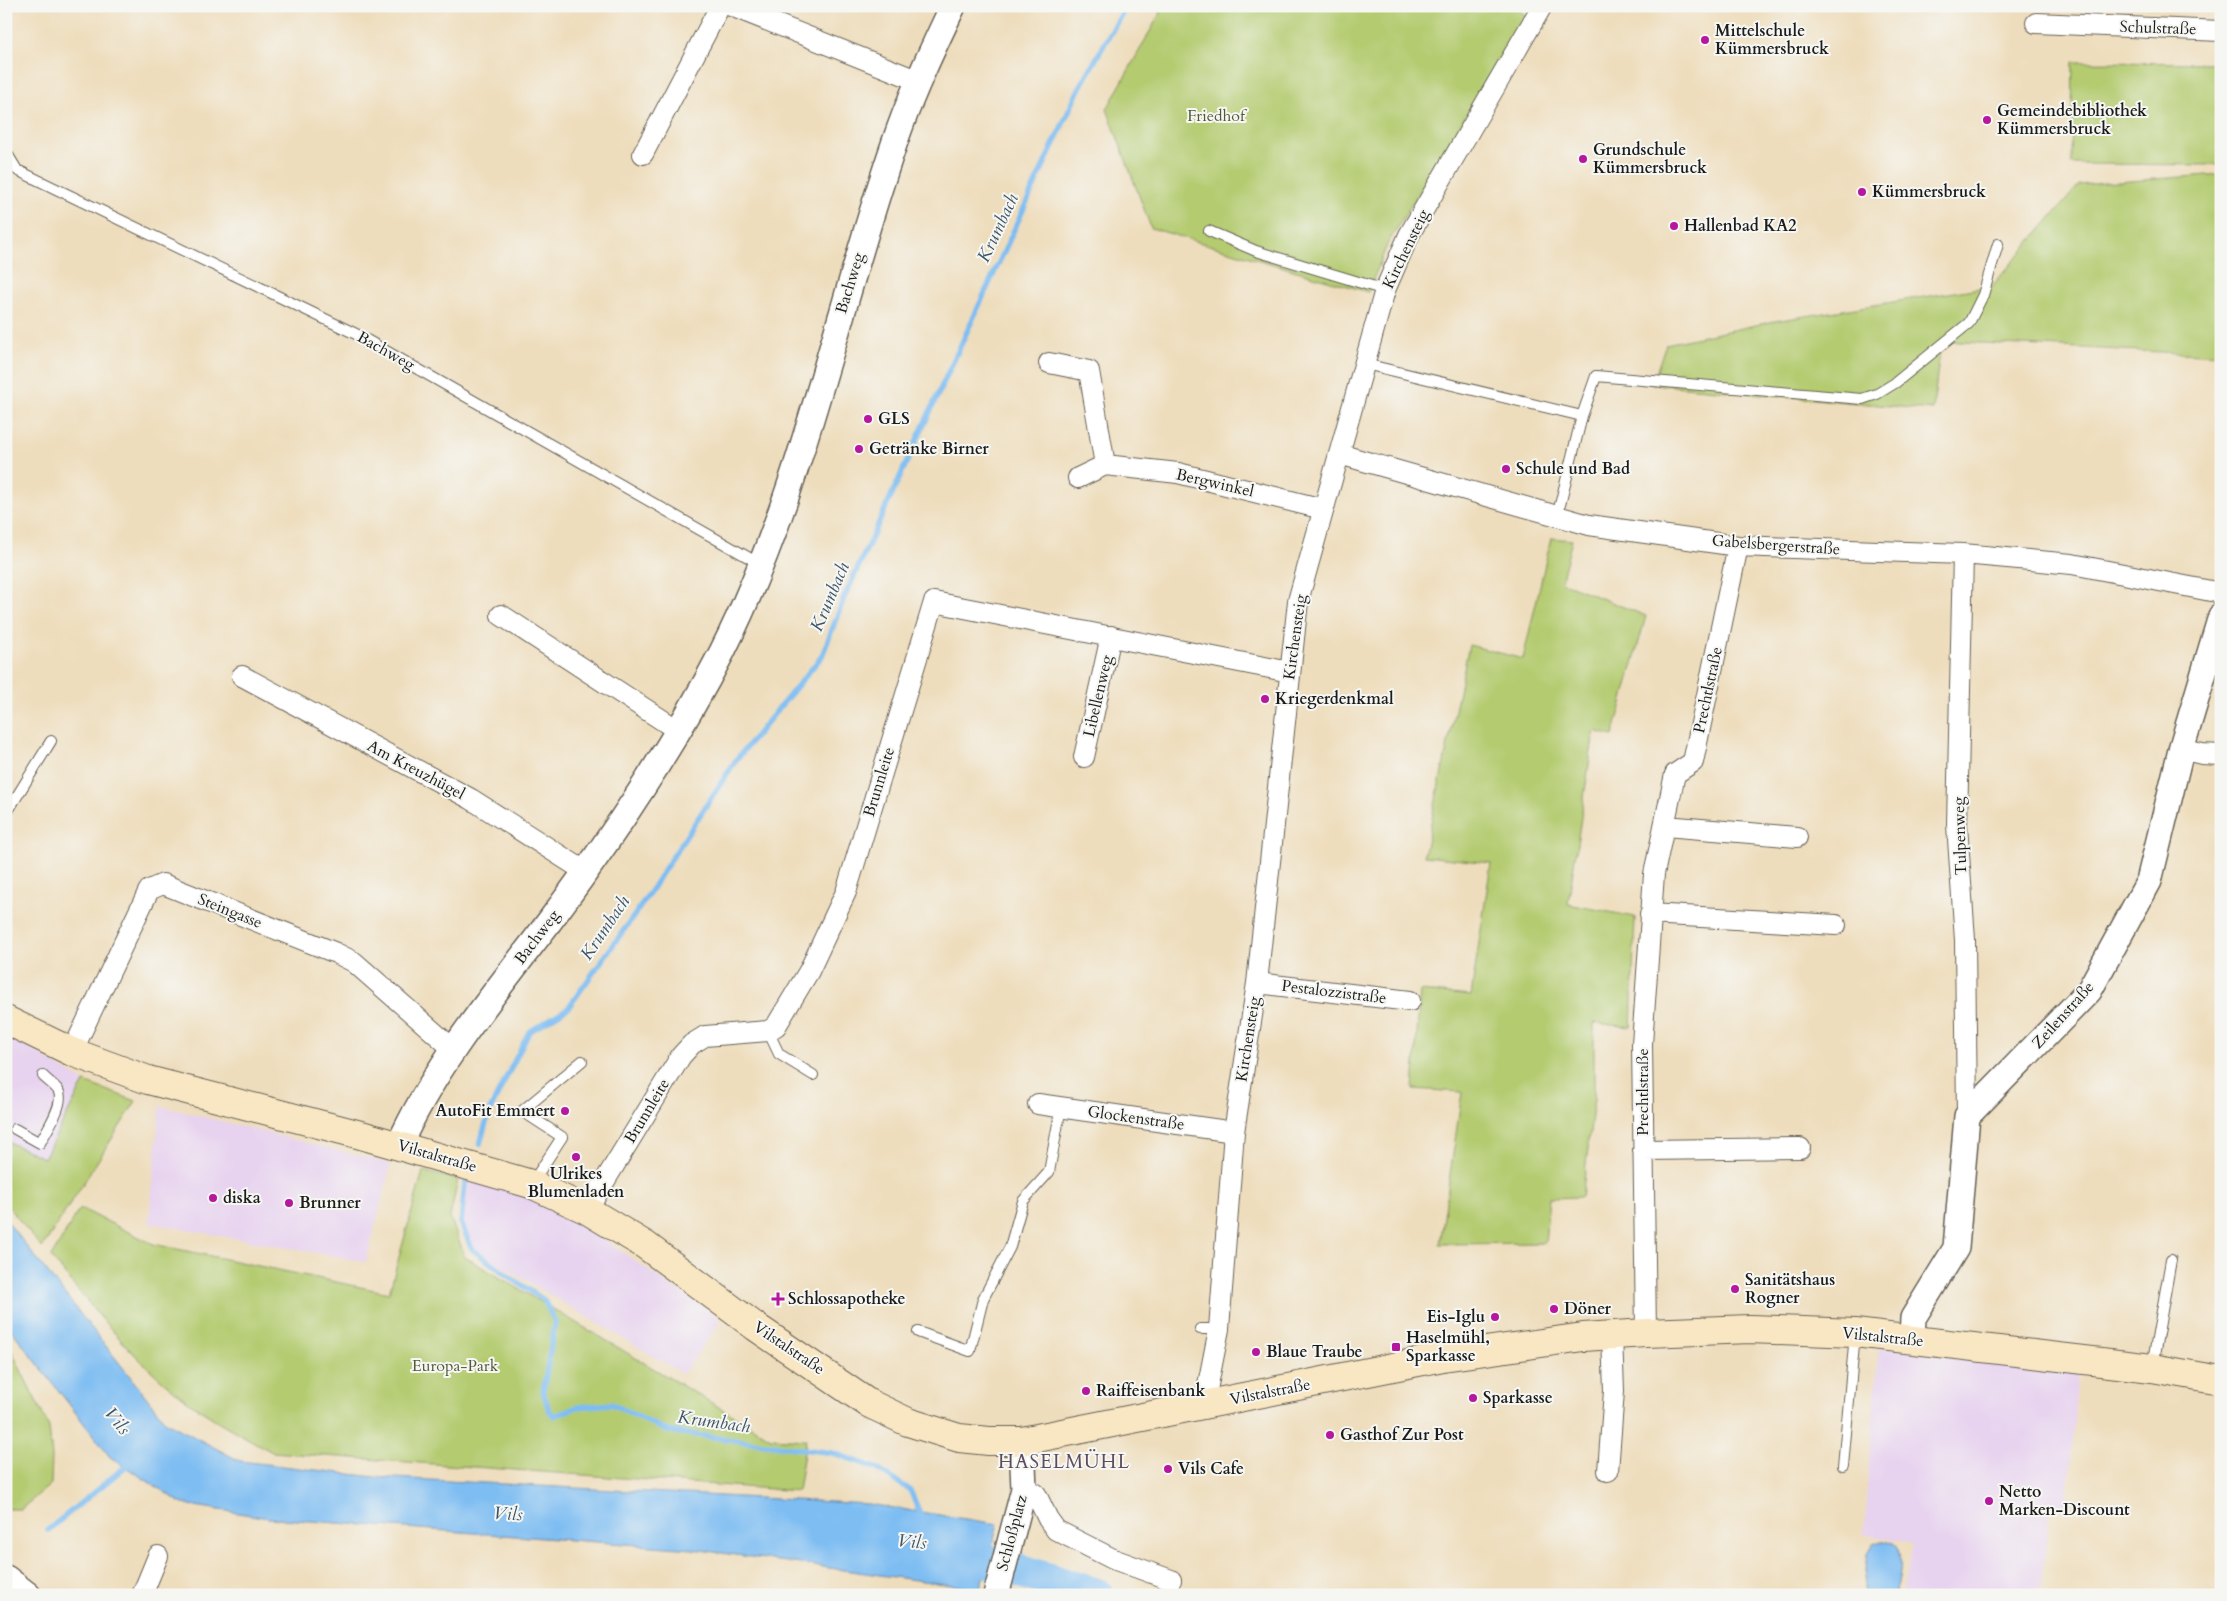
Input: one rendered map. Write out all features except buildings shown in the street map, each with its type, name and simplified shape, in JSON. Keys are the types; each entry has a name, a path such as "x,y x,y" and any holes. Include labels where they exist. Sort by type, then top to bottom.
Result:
{"main road":[{"name":"Vilstalstraße","path":"6,1020 72,1052 148,1080 398,1145 531,1184 587,1210 645,1245 756,1327 868,1403 908,1422 959,1438 989,1441 1022,1441 1443,1358 1583,1337 1646,1333 1750,1329 1855,1333 2152,1368 2221,1380"}],"street":[{"path":"643,154 720,6"},
{"path":"731,6 920,81"},
{"name":"Bachweg","path":"398,1145 416,1107 453,1049 586,872 679,731 723,650 760,565 793,476 845,300 900,128 953,6"},
{"name":"Kirchensteig","path":"1204,1404 1209,1329 1234,1132 1257,983 1298,601 1385,290 1409,235 1542,6"},
{"name":"Schulstraße","path":"2036,23 2221,31"},
{"path":"1049,363 1089,371 1105,465 1078,478"},
{"name":"Gabelsbergerstraße","path":"1338,454 1589,525 1738,546 1963,554 2072,564 2221,593"},
{"name":"Bergwinkel","path":"1105,465 1178,472 1323,509"},
{"name":"Prechtlstraße","path":"1646,1333 1642,1044 1654,874 1675,774 1693,762 1738,546"},
{"name":"Tulpenweg","path":"1963,554 1958,825 1966,940 1968,1116"},
{"name":"Brunnleite","path":"587,1210 681,1056 692,1044 705,1036 768,1032 776,1026 809,971 846,892 934,602 1290,672"},
{"path":"501,615 679,731"},
{"name":"Zeilenstraße","path":"1968,1116 2089,991 2148,881 2181,749 2221,616"},
{"name":"Libellenweg","path":"1084,757 1111,636"},
{"name":"Am Kreuzhügel","path":"242,676 471,800 586,872"},
{"path":"2181,749 2202,754 2221,755"},
{"path":"1664,826 1797,837"},
{"name":"Steingasse","path":"72,1052 149,890 163,884 336,953 354,962 453,1049"},
{"path":"1650,914 1836,925"},
{"name":"Pestalozzistraße","path":"1257,983 1410,1001"},
{"name":"Glockenstraße","path":"1038,1104 1234,1132"},
{"path":"1912,1340 1913,1318 1956,1248 1968,1116"},
{"name":"Prechtlstraße","path":"1643,1150 1800,1148"},
{"path":"1608,1471 1614,1392 1612,1335"},
{"name":"Schloßplatz","path":"996,1595 1022,1499 1022,1441"},
{"path":"1022,1499 1036,1494 1048,1519 1056,1530 1113,1559 1171,1580"},
{"path":"142,1595 158,1556"},
{"path":"6,1578 28,1595"}],"lane":[{"name":"Bachweg","path":"6,152 17,170 358,335 760,565"},
{"path":"1209,231 1256,251 1385,290"},
{"path":"1557,517 1582,416 1596,376 1862,399 1877,394 1895,383 1969,323 1983,295 1998,244"},
{"path":"1365,364 1582,416"},
{"path":"6,814 51,741"},
{"path":"768,1032 779,1054 813,1075"},
{"path":"531,1184 562,1137 522,1111 582,1061"},
{"path":"14,1129 40,1143 59,1106 61,1098 58,1091 43,1076"},
{"path":"918,1332 970,1351 983,1299 1010,1247 1023,1201 1050,1172 1061,1107"},
{"path":"2152,1368 2171,1260"},
{"path":"1843,1466 1855,1333"}],"shaded area":[{"path":"6,1033 84,1082 44,1159 6,1141"},
{"path":"160,1106 391,1164 366,1262 149,1223"},
{"path":"469,1178 561,1210 721,1320 683,1374 472,1248 461,1220"},
{"path":"1879,1346 2078,1371 2071,1460 2064,1509 2049,1508 2041,1595 1901,1595 1913,1544 1863,1534"}],"green space":[{"name":"Friedhof","path":"1164,6 1514,6 1526,16 1388,243 1368,292 1151,228 1107,109"},
{"path":"2073,62 2221,63 2221,165 2071,164"},
{"path":"2221,174 2221,355 1941,341 1933,410 1652,384 1666,344 1775,321 1992,286 2079,185"},
{"path":"1551,538 1572,540 1561,582 1646,616 1613,736 1594,731 1568,904 1635,917 1631,1027 1594,1023 1594,1099 1582,1197 1549,1198 1545,1243 1440,1244 1462,1092 1413,1089 1420,991 1471,996 1491,863 1424,856 1469,645 1523,659"},
{"path":"84,1082 136,1101 42,1248 6,1204 6,1141 44,1158"},
{"name":"Europa-Park","path":"423,1171 458,1180 450,1217 465,1257 771,1438 806,1440 798,1491 272,1452 200,1410 160,1379 111,1329 51,1257 80,1208 153,1244 389,1293"},
{"path":"6,1340 49,1427 52,1456 51,1484 21,1509 6,1509"}],"water":[{"path":"6,1220 166,1422 240,1461 375,1477 868,1504 998,1524 980,1589 693,1549 269,1518 183,1504 110,1457 6,1323"},
{"path":"1881,1541 1893,1543 1900,1553 1901,1560 1895,1595 1863,1595 1868,1555 1874,1544"}],"waterway":[{"name":"Krumbach","path":"480,1144 489,1112 529,1032 568,1008 636,913 736,760 822,656 844,598 1079,89 1126,6"},
{"name":"Krumbach","path":"465,1182 461,1223 472,1249 544,1300 555,1322 543,1392 549,1410 554,1416 577,1407 612,1404 667,1431 833,1453 876,1468 910,1490 922,1518"},
{"path":"48,1530 131,1462"},
{"name":"Vils","path":"944,1547 1097,1595"}],"place":[{"name":"Mittelschule Kümmersbruck","path":"1705,40"},
{"name":"Gemeindebibliothek Kümmersbruck","path":"1987,120"},
{"name":"Grundschule Kümmersbruck","path":"1583,159"},
{"name":"Kümmersbruck","path":"1862,192"},
{"name":"Hallenbad KA2","path":"1674,226"},
{"name":"GLS","path":"868,419"},
{"name":"Getränke Birner","path":"859,449"},
{"name":"Schule und Bad","path":"1506,469"},
{"name":"Kriegerdenkmal","path":"1265,699"},
{"name":"AutoFit Emmert","path":"565,1111"},
{"name":"Ulrikes Blumenladen","path":"576,1157"},
{"name":"diska","path":"213,1198"},
{"name":"Brunner","path":"289,1203"},
{"name":"Sanitätshaus Rogner","path":"1735,1289"},
{"name":"Schlossapotheke","path":"778,1299"},
{"name":"Döner","path":"1554,1309"},
{"name":"Eis-Iglu","path":"1495,1317"},
{"name":"Haselmühl, Sparkasse","path":"1396,1347"},
{"name":"Blaue Traube","path":"1256,1352"},
{"name":"Raiffeisenbank","path":"1086,1391"},
{"name":"Sparkasse","path":"1473,1398"},
{"name":"Gasthof Zur Post","path":"1330,1435"},
{"name":"Vils Cafe","path":"1168,1469"},
{"name":"Netto Marken-Discount","path":"1989,1501"}],"district":[{"name":"HASELMÜHL","path":"1064,1462"}]}
